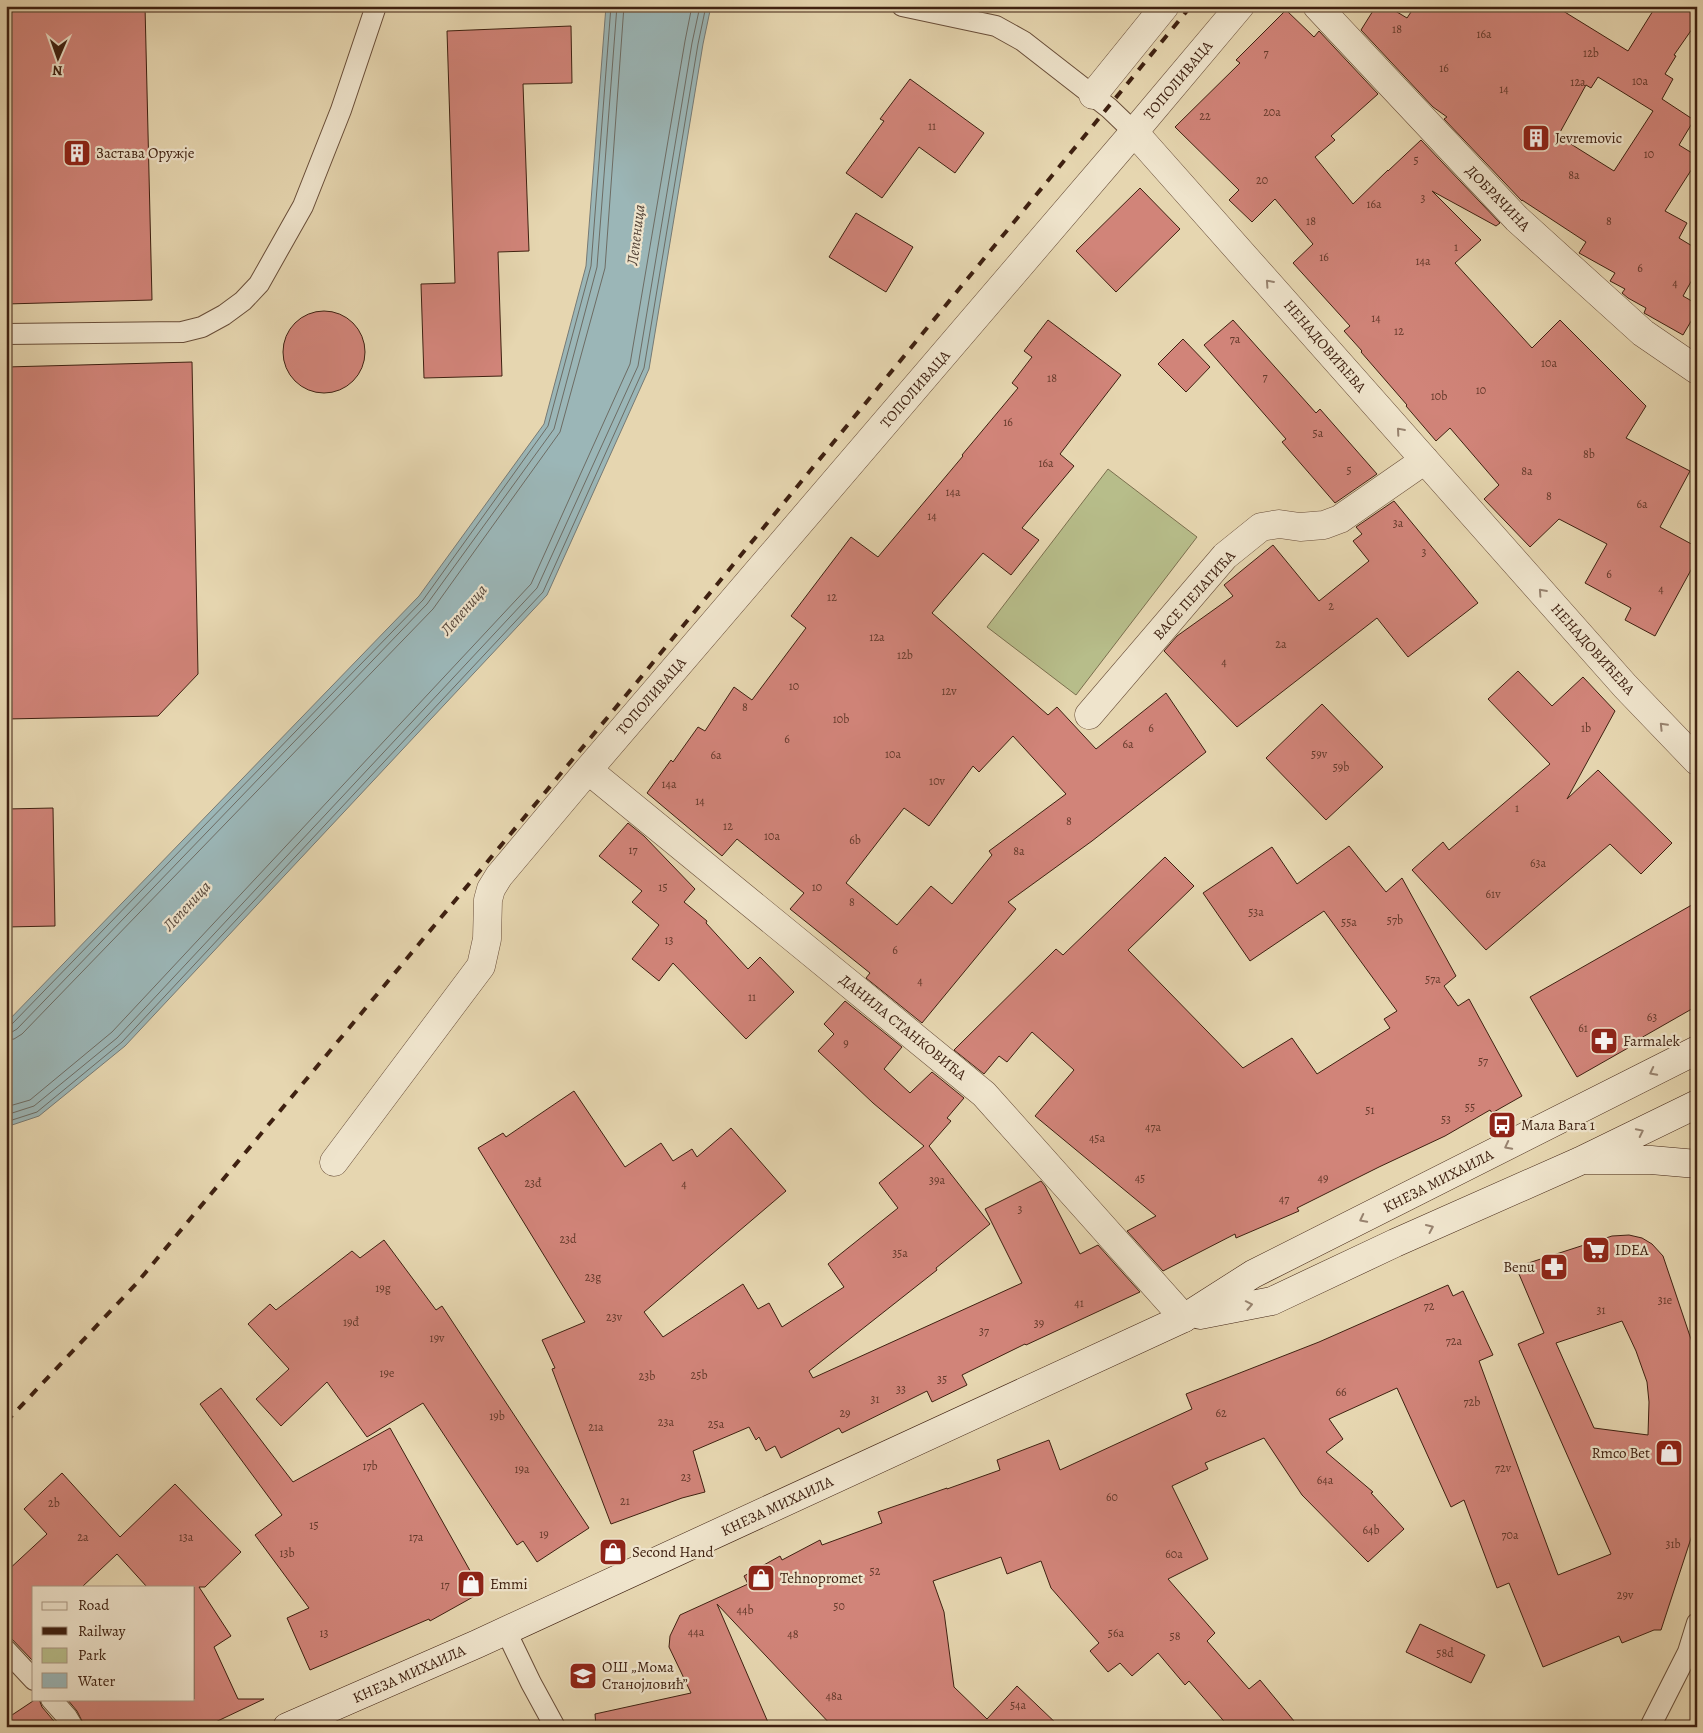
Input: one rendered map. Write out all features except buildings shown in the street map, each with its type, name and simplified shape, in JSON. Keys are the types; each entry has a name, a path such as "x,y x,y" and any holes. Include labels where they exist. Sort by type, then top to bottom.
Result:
{"street":[{"path":"1093,95 1165,6"},
{"name":"ТОПОЛИВАЦА","path":"334,1162 481,966 487,939 488,900 491,888 500,876 588,770 1240,6"},
{"name":"ДОБРАЧИНА","path":"1317,6 1517,219 1643,332 1697,370"},
{"name":"НЕНАДОВИЋЕВА","path":"1134,132 1625,686 1697,761"},
{"name":"ВАСЕ ПЕЛАГИЋА","path":"1089,714 1224,556 1261,528 1279,524 1300,527 1324,525 1340,519 1424,460"},
{"name":"ДАНИЛА СТАНКОВИЋА","path":"588,770 984,1094 1184,1318"},
{"name":"КНЕЗА МИХАИЛА","path":"287,1727 506,1631 1184,1318 1253,1274 1697,1050"},
{"name":"КНЕЗА МИХАИЛА","path":"1184,1318 1272,1301 1394,1243 1580,1160 1697,1104"},
{"path":"1580,1160 1651,1160 1697,1164"}],"lane":[{"path":"6,334 182,332 202,327 224,315 243,301 259,284 303,206 341,110 376,6"},
{"name":"НЕНАДОВИЋЕВА","path":"902,6 996,26 1023,41 1093,95 1134,132"},
{"path":"1650,1727 1688,1652 1697,1623"},
{"path":"506,1631 531,1684 555,1727"},
{"path":"6,1650 32,1678"},
{"path":"52,1700 74,1727"}],"green space":[{"path":"1108,469 1197,537 1076,695 987,627"}],"water":[{"name":"Лепеница","path":"606,6 711,6 649,369 547,595 125,1046 39,1116 6,1127 6,1023 419,596 544,424 586,266"}],"railway":[{"path":"6,1422 136,1284 637,682 1191,6"}],"place":[{"name":"Jevremovic","path":"1536,138"},
{"name":"Застава Оружје","path":"77,153"},
{"name":"Farmalek","path":"1604,1041"},
{"name":"Мала Вага 1","path":"1502,1125"},
{"name":"IDEA","path":"1596,1250"},
{"name":"Benu","path":"1554,1267"},
{"name":"Rmco Bet","path":"1669,1453"},
{"name":"Second Hand","path":"613,1552"},
{"name":"Tehnopromet","path":"761,1578"},
{"name":"Emmi","path":"471,1584"},
{"name":"ОШ „Мома Станојловић”","path":"583,1676"}]}
